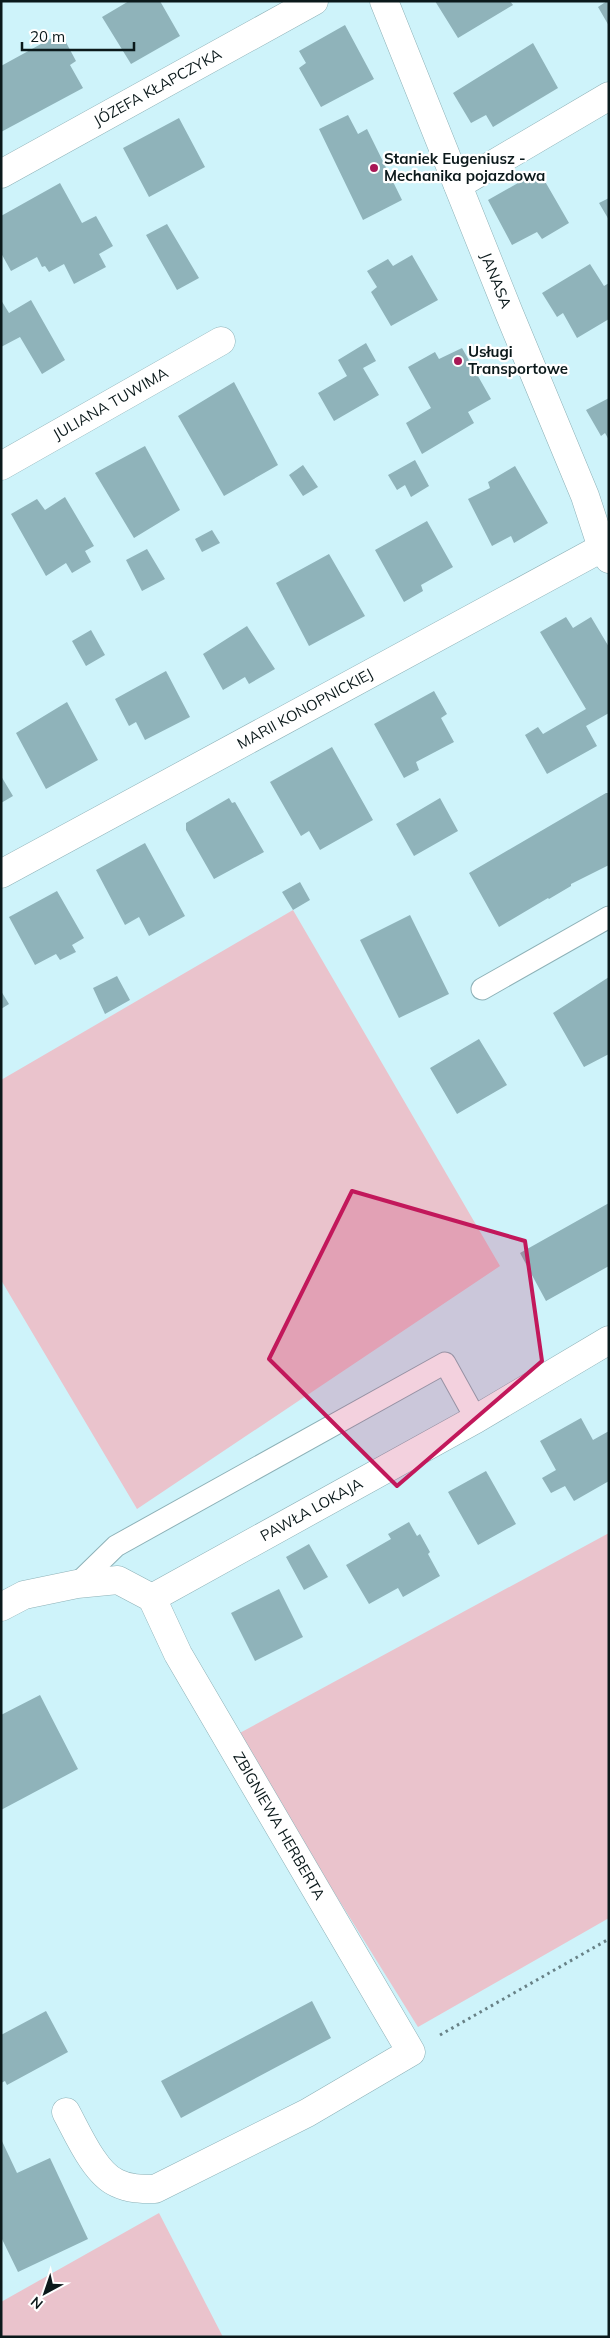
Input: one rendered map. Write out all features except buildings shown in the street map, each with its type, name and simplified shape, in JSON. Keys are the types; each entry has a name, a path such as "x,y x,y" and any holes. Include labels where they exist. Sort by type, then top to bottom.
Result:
{"street":[{"name":"JÓZEFA KŁAPCZYKA","path":"1,174 314,1"},
{"name":"JANASA","path":"384,1 607,550"},
{"path":"458,186 609,96"},
{"name":"JULIANA TUWIMA","path":"1,466 221,341"},
{"name":"MARII KONOPNICKIEJ","path":"1,874 607,550"},
{"name":"PAWŁA LOKAJA","path":"152,1598 476,1419 609,1340"},
{"path":"1,1607 24,1596 77,1584 118,1580 152,1598"},
{"name":"ZBIGNIEWA HERBERTA","path":"152,1598 178,1654 411,2052"},
{"path":"66,2112 91,2158 115,2182 132,2188 155,2189 307,2113 411,2052"}],"lane":[{"path":"482,989 609,917"},
{"path":"77,1584 116,1546 445,1363 476,1419"}],"path":[{"path":"411,2052 609,1939"}],"highlighted area":[{"path":"352,1191 525,1241 542,1361 397,1486 269,1359"}],"shaded area":[{"path":"293,910 500,1266 137,1509 1,1280 1,1080"},
{"path":"609,1533 609,1918 418,2027 236,1735"},
{"path":"159,2213 223,2337 1,2337 1,2302"}],"place":[{"name":"Staniek Eugeniusz - Mechanika pojazdowa","path":"374,168"},
{"name":"Usługi Transportowe","path":"458,361"}]}
